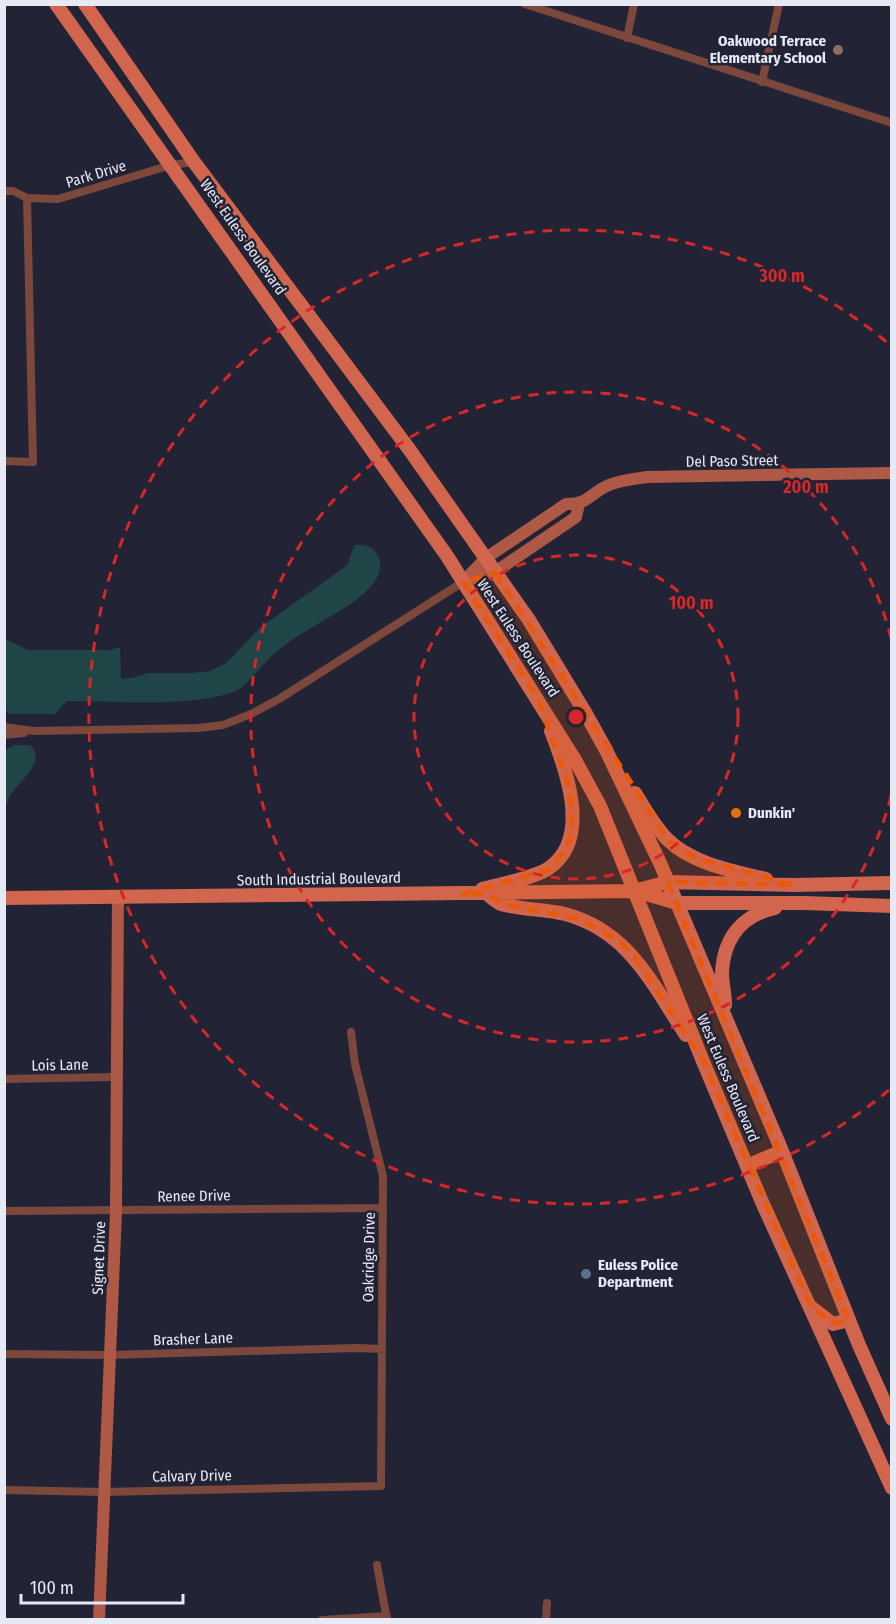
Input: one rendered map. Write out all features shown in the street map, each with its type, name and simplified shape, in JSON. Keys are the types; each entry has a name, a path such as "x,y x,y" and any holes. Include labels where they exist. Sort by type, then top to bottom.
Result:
{"main road":[{"name":"West Euless Boulevard","path":"56,4 441,547 562,738 600,806 747,1166 891,1488"},
{"name":"West Euless Boulevard","path":"85,4 194,162 403,440 529,620 586,714 606,750 668,882 782,1151 891,1419"},
{"path":"463,894 547,870 557,862 565,850 572,832 570,790 557,747 539,701"},
{"path":"606,750 669,841 696,858 735,871 794,885"},
{"name":"South Industrial Boulevard","path":"4,898 634,891 668,882 794,885 891,883"},
{"name":"South Industrial Boulevard","path":"634,891 677,903 891,906"},
{"path":"486,894 500,903 564,914 579,919 619,941 633,955 702,1059"},
{"path":"724,1014 725,997 722,974 724,955 740,924 760,911 804,903"},
{"path":"747,1166 782,1151"},
{"path":"811,1307 832,1324 849,1320"}],"street":[{"path":"525,4 891,123"},
{"path":"627,38 634,4"},
{"path":"762,81 779,4"},
{"name":"Park Drive","path":"4,191 14,192 27,198 45,200 74,195 171,165 194,162"},
{"path":"4,461 33,462 27,198"},
{"name":"Del Paso Street","path":"34,731 198,728 223,725 251,714 279,699 463,582 486,558 566,504 579,504 608,486 625,480 646,477 891,473"},
{"name":"Del Paso Street","path":"463,582 495,572 576,517 579,504"},
{"path":"4,727 34,731"},
{"path":"4,735 34,731"},
{"name":"Signet Drive","path":"99,1620 116,1210 118,897"},
{"name":"Oakridge Drive","path":"351,1032 355,1064 383,1176 381,1486"},
{"name":"Lois Lane","path":"4,1079 116,1077"},
{"name":"Renee Drive","path":"4,1211 383,1208"},
{"name":"Brasher Lane","path":"4,1354 109,1355 382,1349"},
{"name":"Calvary Drive","path":"4,1490 103,1492 381,1486"},
{"path":"322,1620 387,1618 377,1564"},
{"path":"546,1620 547,1603"}],"highlighted area":[{"path":"495,572 669,841 696,858 794,885 668,882 849,1320 833,1324 811,1307 702,1059 633,955 619,941 579,919 500,904 486,893 463,894 547,870 565,851 572,832 570,790 539,701 463,582"}],"shaded area":[{"path":"355,545 369,547 378,556 380,567 377,578 370,588 349,605 283,647 237,691 213,697 172,702 67,701 55,714 8,714 4,703 5,639 28,650 110,650 120,647 121,679 148,673 210,671 226,663 261,627 346,566"},
{"path":"13,745 30,745 35,752 33,766 11,794 5,814 5,751"}],"place":[{"name":"Oakwood Terrace Elementary School","path":"838,50"},
{"name":"Dunkin'","path":"736,813"},
{"name":"Euless Police Department","path":"586,1274"}]}
